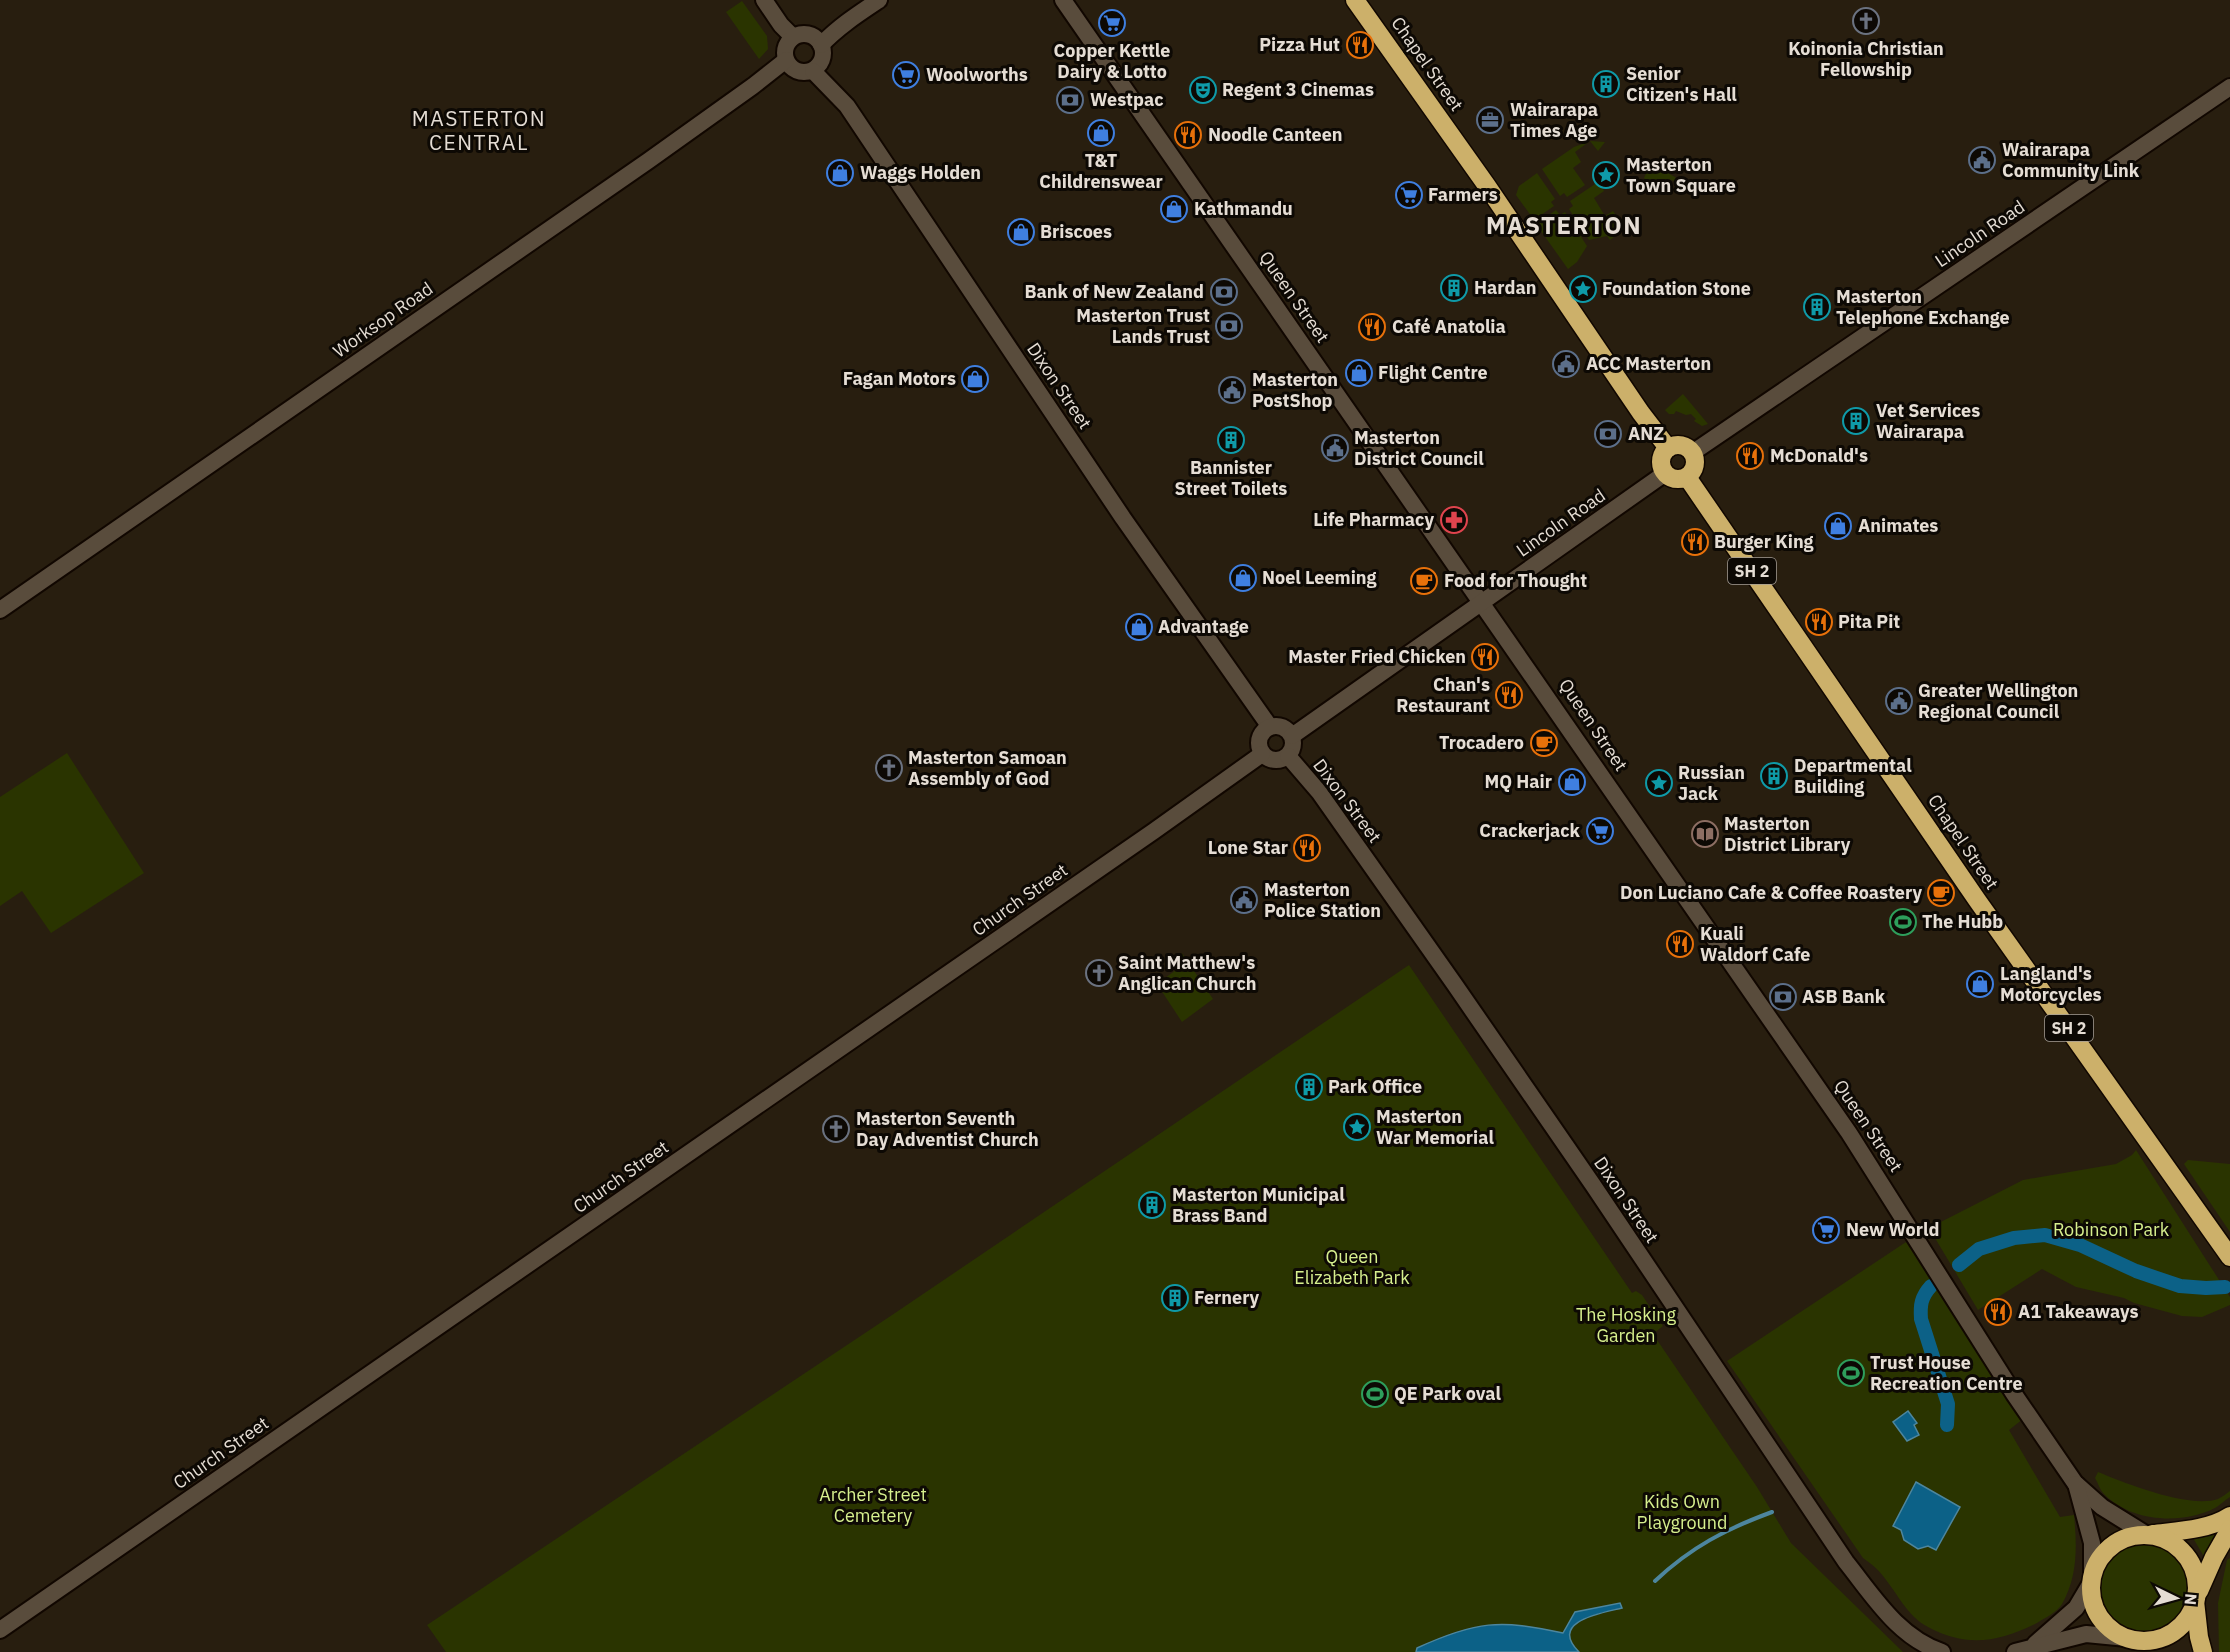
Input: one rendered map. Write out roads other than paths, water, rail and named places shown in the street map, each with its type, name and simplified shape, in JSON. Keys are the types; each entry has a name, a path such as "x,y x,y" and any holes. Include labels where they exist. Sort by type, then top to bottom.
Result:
{"highway":[{"name":"Chapel Street","path":"1355,0 1494,195 1641,413 1668,448"},
{"path":"1678,445 1687,447 1692,453 1695,466 1687,477 1677,480 1664,474 1660,460 1668,448 1678,445"},
{"name":"Chapel Street","path":"1687,477 1977,900 2230,1257"},
{"path":"2161,1652 2114,1631 2100,1615 2092,1595 2092,1579 2097,1563 2106,1551 2132,1536 2195,1528 2224,1520 2230,1515"},
{"path":"2128,1638 2146,1641 2162,1638 2177,1629 2188,1617 2205,1574 2230,1528"},
{"path":"2148,1535 2170,1541 2187,1556 2196,1577 2199,1637 2203,1652"}],"street":[{"path":"764,0 781,25 794,37"},
{"path":"821,45 848,21 879,0"},
{"name":"Queen Street","path":"1063,0 1281,316 1362,429 1480,603 1512,644 1849,1133 2014,1394 2075,1483 2102,1507 2148,1535"},
{"path":"806,34 813,36 821,45 822,60 813,70 806,73 794,70 786,60 785,47 794,37 806,34"},
{"name":"Worksop Road","path":"0,610 648,161 786,60"},
{"name":"Dixon Street","path":"813,70 853,115 1128,525 1270,727"},
{"name":"Lincoln Road","path":"1692,453 2230,87"},
{"name":"Lincoln Road","path":"1480,603 1664,474"},
{"path":"1292,736 1480,603"},
{"path":"1270,727 1283,727 1292,736 1294,743 1288,756 1282,760 1274,761 1262,754 1259,740 1264,731 1270,727"},
{"name":"Church Street","path":"0,1630 1262,754"},
{"name":"Dixon Street","path":"1288,756 1319,792 1455,985 1593,1185 1846,1562 1889,1616 1909,1636 1926,1647 1942,1652"},
{"name":"Queen Street","path":"2075,1483 2092,1543 2092,1579"},
{"path":"2032,1646 2076,1608 2092,1579"},
{"path":"2015,1652 2086,1634 2128,1638"}],"water":[{"path":"1908,1411 1917,1423 1914,1425 1919,1435 1907,1441 1893,1422"},
{"path":"1916,1482 1960,1507 1936,1550 1928,1546 1918,1549 1904,1540 1901,1530 1893,1526"},
{"path":"1620,1603 1622,1608 1591,1616 1574,1626 1570,1633 1571,1641 1579,1652 1416,1652 1417,1648 1456,1632 1488,1625 1505,1624 1563,1633 1575,1612"}],"waterway":[{"path":"1959,1265 1979,1249 2014,1238 2045,1235 2080,1245 2136,1271 2180,1286 2225,1287"},
{"path":"1931,1286 1922,1301 1921,1319 1948,1404 1947,1425"},
{"path":"1655,1581 1682,1558 1710,1540 1772,1512"}],"place":[{"name":"Koinonia Christian Fellowship","path":"1866,21"},
{"name":"Copper Kettle Dairy & Lotto","path":"1112,23"},
{"name":"Pizza Hut","path":"1360,45"},
{"name":"Woolworths","path":"906,75"},
{"name":"Senior Citizen's Hall","path":"1606,84"},
{"name":"Regent 3 Cinemas","path":"1203,90"},
{"name":"Westpac","path":"1070,100"},
{"name":"Wairarapa Times Age","path":"1490,120"},
{"name":"T&T Childrenswear","path":"1101,133"},
{"name":"Noodle Canteen","path":"1188,135"},
{"name":"Wairarapa Community Link","path":"1982,160"},
{"name":"Waggs Holden","path":"840,173"},
{"name":"Masterton Town Square","path":"1606,175"},
{"name":"Farmers","path":"1409,195"},
{"name":"Kathmandu","path":"1174,209"},
{"name":"Briscoes","path":"1021,232"},
{"name":"Hardan","path":"1454,288"},
{"name":"Foundation Stone","path":"1583,289"},
{"name":"Bank of New Zealand","path":"1224,292"},
{"name":"Masterton Telephone Exchange","path":"1817,307"},
{"name":"Masterton Trust Lands Trust","path":"1229,326"},
{"name":"Café Anatolia","path":"1372,327"},
{"name":"ACC Masterton","path":"1566,364"},
{"name":"Flight Centre","path":"1359,373"},
{"name":"Fagan Motors","path":"975,379"},
{"name":"Masterton PostShop","path":"1232,390"},
{"name":"Vet Services Wairarapa","path":"1856,421"},
{"name":"ANZ","path":"1608,434"},
{"name":"Bannister Street Toilets","path":"1231,440"},
{"name":"Masterton District Council","path":"1335,448"},
{"name":"McDonald's","path":"1750,456"},
{"name":"Life Pharmacy","path":"1454,520"},
{"name":"Animates","path":"1838,526"},
{"name":"Burger King","path":"1695,542"},
{"name":"Noel Leeming","path":"1243,578"},
{"name":"Food for Thought","path":"1424,581"},
{"name":"Pita Pit","path":"1819,622"},
{"name":"Advantage","path":"1139,627"},
{"name":"Master Fried Chicken","path":"1485,657"},
{"name":"Chan's Restaurant","path":"1509,695"},
{"name":"Greater Wellington Regional Council","path":"1899,701"},
{"name":"Trocadero","path":"1544,743"},
{"name":"Masterton Samoan Assembly of God","path":"889,768"},
{"name":"Departmental Building","path":"1774,776"},
{"name":"MQ Hair","path":"1572,782"},
{"name":"Russian Jack","path":"1659,783"},
{"name":"Crackerjack","path":"1600,831"},
{"name":"Masterton District Library","path":"1705,834"},
{"name":"Lone Star","path":"1307,848"},
{"name":"Don Luciano Cafe & Coffee Roastery","path":"1941,893"},
{"name":"Masterton Police Station","path":"1244,900"},
{"name":"The Hubb","path":"1903,922"},
{"name":"Kuali Waldorf Cafe","path":"1680,944"},
{"name":"Saint Matthew's Anglican Church","path":"1099,973"},
{"name":"Langland's Motorcycles","path":"1980,984"},
{"name":"ASB Bank","path":"1783,997"},
{"name":"Park Office","path":"1309,1087"},
{"name":"Masterton War Memorial","path":"1357,1127"},
{"name":"Masterton Seventh Day Adventist Church","path":"836,1129"},
{"name":"Masterton Municipal Brass Band","path":"1152,1205"},
{"name":"New World","path":"1826,1230"},
{"name":"Fernery","path":"1175,1298"},
{"name":"A1 Takeaways","path":"1998,1312"},
{"name":"Trust House Recreation Centre","path":"1851,1373"},
{"name":"QE Park oval","path":"1375,1394"}],"district":[{"name":"MASTERTON CENTRAL","path":"479,131"},
{"name":"MASTERTON","path":"1564,226"}],"park label":[{"name":"Robinson Park","path":"2111,1230"},
{"name":"Queen Elizabeth Park","path":"1352,1267"},
{"name":"The Hosking Garden","path":"1626,1325"},
{"name":"Archer Street Cemetery","path":"873,1505"},
{"name":"Kids Own Playground","path":"1682,1512"}]}
